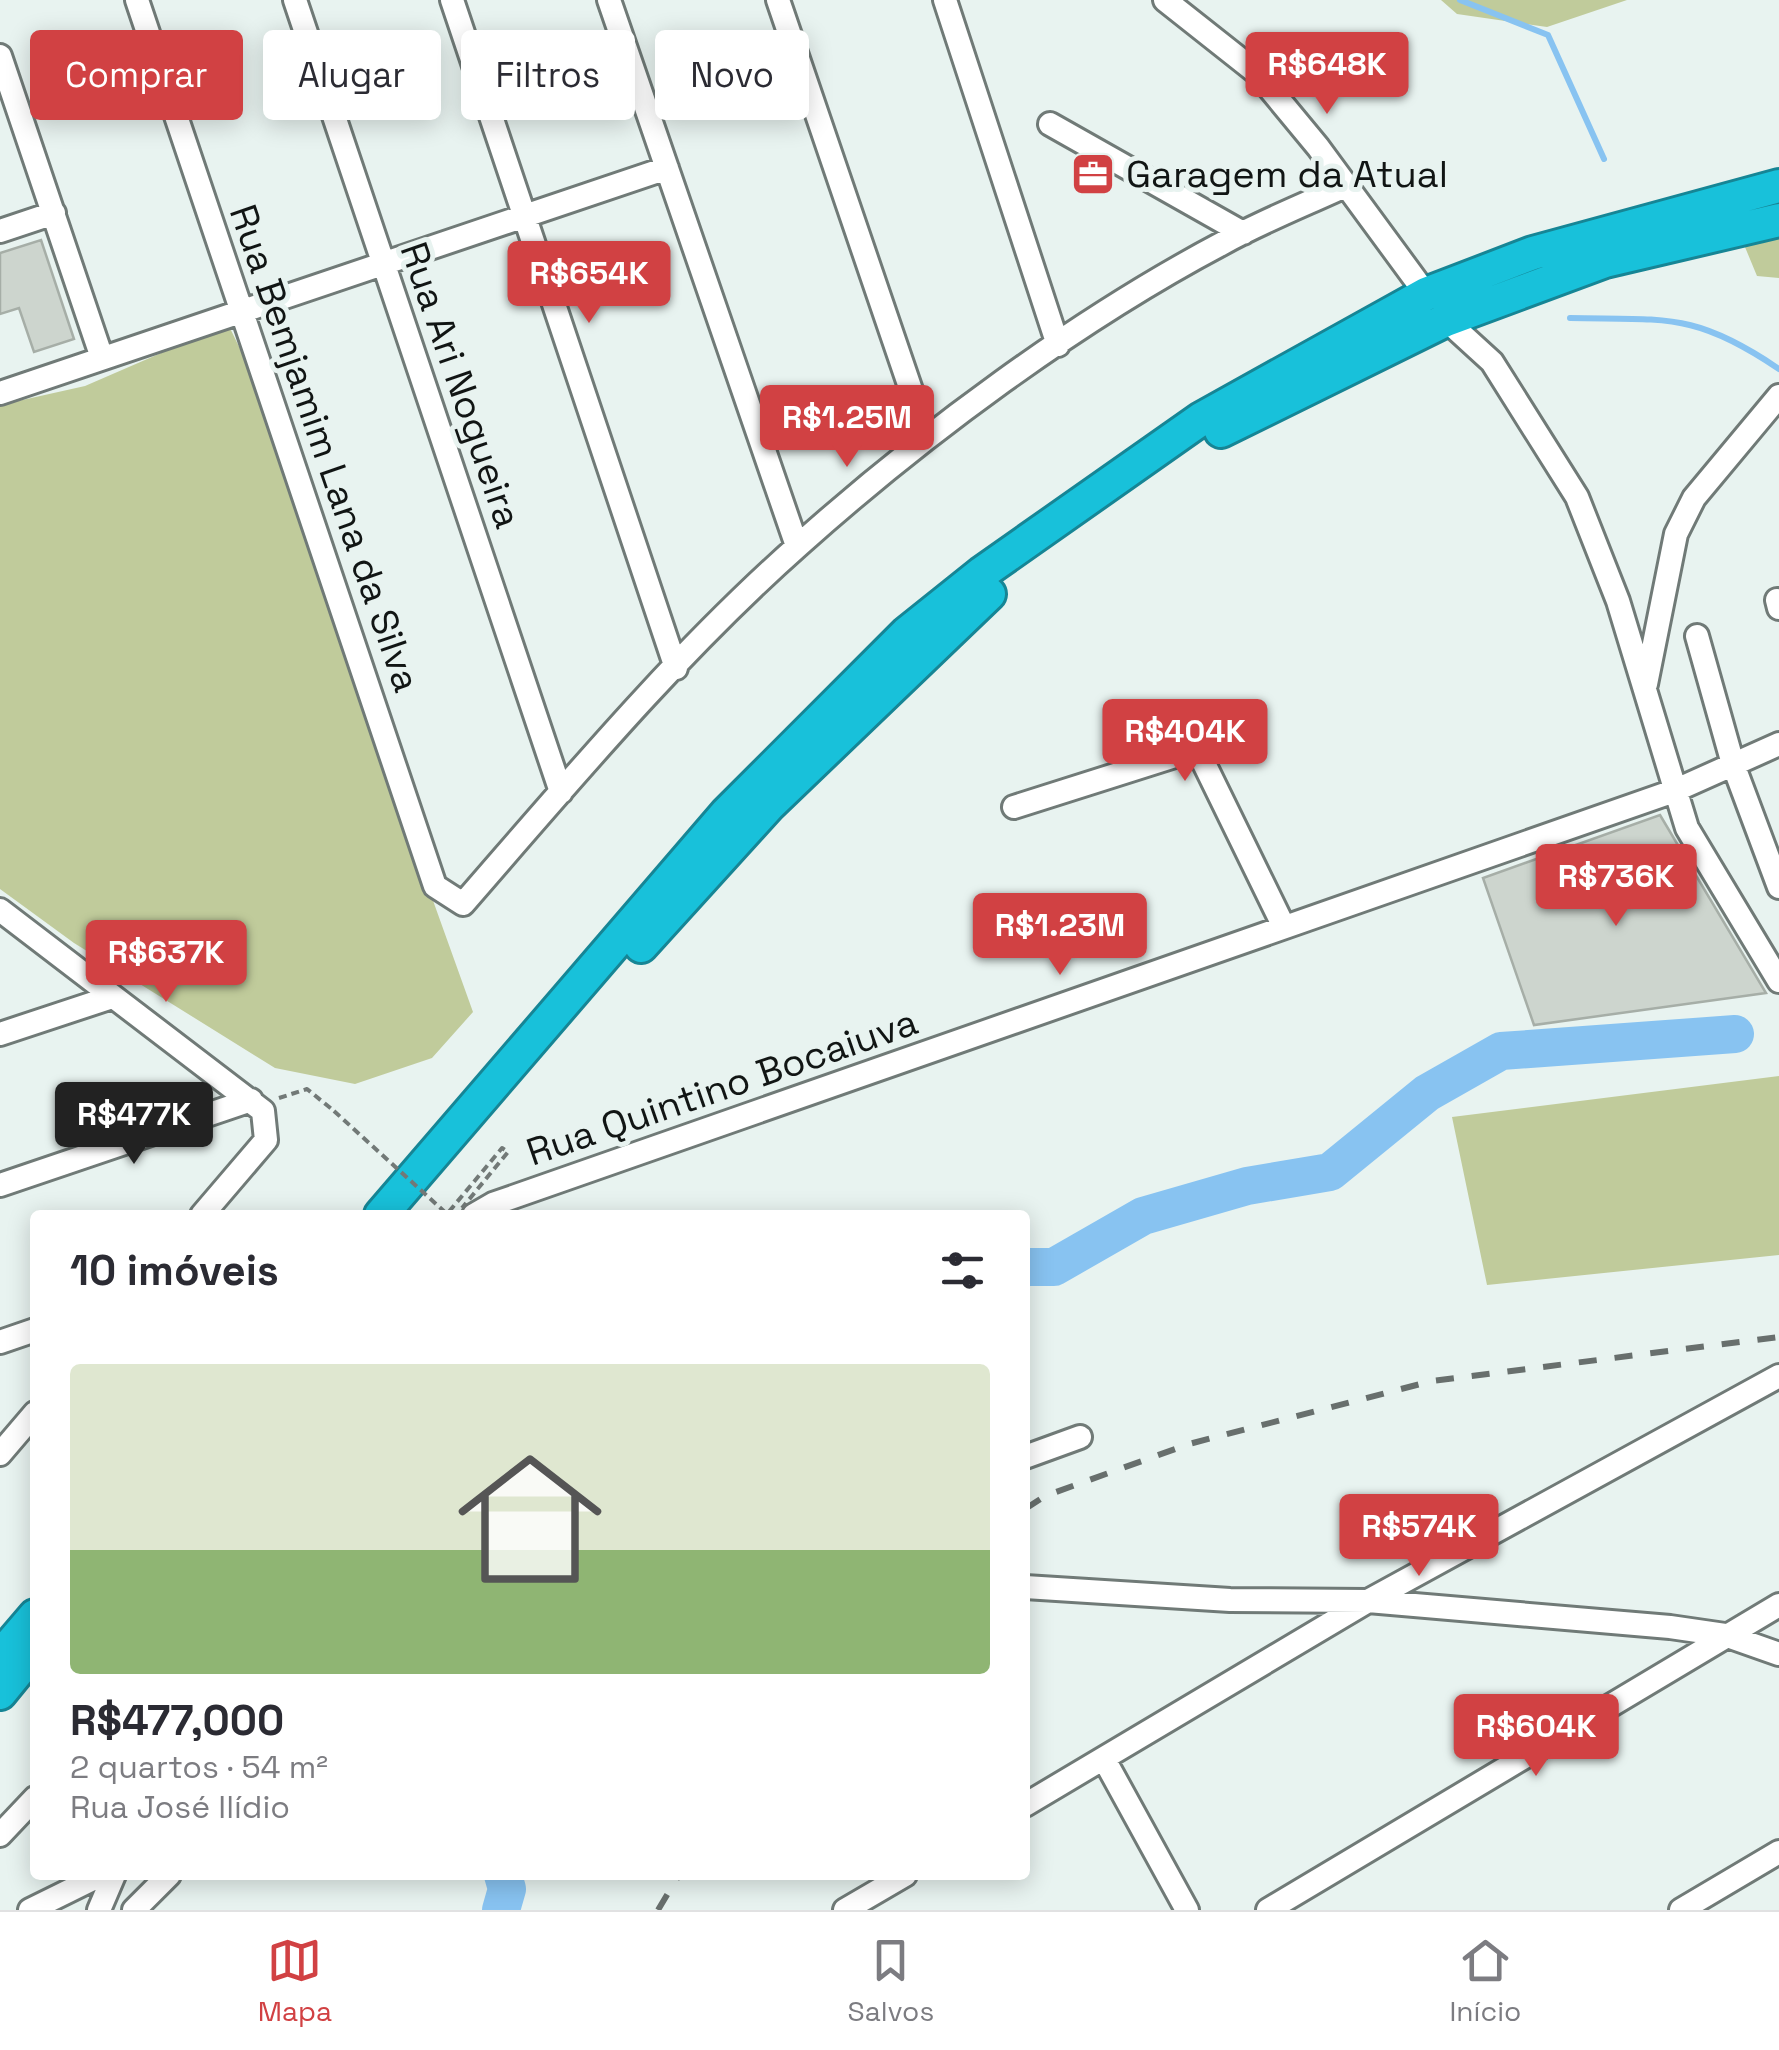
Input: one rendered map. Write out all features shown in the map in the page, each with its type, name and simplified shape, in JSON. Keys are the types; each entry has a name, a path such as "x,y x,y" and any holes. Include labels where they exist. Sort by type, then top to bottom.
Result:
{"highway":[{"path":"414,1210 630,957 770,806 960,620 1025,563 1097,509 1215,434 1533,253 1779,186"},
{"path":"385,1210 727,813 907,633 1039,531 1200,419 1436,307 1605,260 1779,220"},
{"path":"0,1657 30,1622"},
{"path":"0,1693 30,1656"}],"street":[{"name":"Rua Bemjamim Lana da Silva","path":"137,0 435,886 464,904 561,792"},
{"name":"Rua Ari Nogueira","path":"295,0 561,792"},
{"path":"452,0 676,668"},
{"path":"609,0 797,546"},
{"path":"778,0 928,437"},
{"path":"945,0 1058,345"},
{"path":"1165,0 1256,72 1347,185 1436,307 1492,362 1577,497 1618,601 1674,791 1710,874 1779,981"},
{"path":"2,69 102,358"},
{"path":"1050,124 1243,233"},
{"path":"0,392 667,168"},
{"path":"561,792 797,546 928,437 1058,345 1243,233 1347,185"},
{"path":"0,231 54,213"},
{"path":"1644,691 1676,534 1694,498 1779,396"},
{"path":"1698,636 1733,764 1779,887"},
{"name":"Rua Quintino Bocaiuva","path":"474,1210 1674,791 1779,744"},
{"path":"1014,807 1197,748 1284,927"},
{"path":"0,910 257,1106 266,1140 206,1210"},
{"path":"0,1034 112,998"},
{"path":"0,1185 257,1106"},
{"path":"0,1342 30,1332"},
{"path":"1030,1802 1368,1601 1779,1376"},
{"path":"0,1454 30,1418"},
{"path":"1030,1455 1080,1436"},
{"path":"1035,1587 1230,1600 1368,1601 1725,1635 1779,1654"},
{"path":"1268,1910 1779,1605"},
{"path":"1104,1759 1188,1910"},
{"path":"0,1835 30,1803"},
{"path":"1681,1910 1779,1852"},
{"path":"30,1910 91,1880"},
{"path":"99,1910 112,1880"},
{"path":"134,1910 164,1880"},
{"path":"845,1910 896,1880"}],"path":[{"path":"257,1106 286,1092 308,1089 443,1210"},
{"path":"450,1210 502,1148 508,1152 469,1210"}],"green space":[{"path":"1441,0 1627,0 1547,27 1457,14"},
{"path":"1779,232 1779,278 1757,276 1740,235"},
{"path":"228,324 261,392 337,633 473,1012 432,1058 355,1084 275,1068 74,943 0,889 0,405 85,386"},
{"path":"1779,1076 1779,1255 1487,1285 1452,1117"}],"building":[{"path":"41,240 74,339 34,352 19,308 0,314 0,253"},
{"path":"1660,815 1766,993 1534,1025 1483,878"}],"waterway":[{"path":"1460,0 1548,35 1604,159"},
{"path":"1570,318 1657,320 1702,328 1779,369"},
{"path":"1030,1267 1054,1267 1143,1216 1247,1186 1330,1172 1427,1093 1501,1051 1735,1034"},
{"path":"501,1910 507,1889 504,1880"}],"railway":[{"path":"1030,1506 1045,1496 1189,1444 1432,1381 1779,1337"},
{"path":"658,1910 676,1880"}],"place":[{"name":"Garagem da Atual","path":"1093,174"}]}
